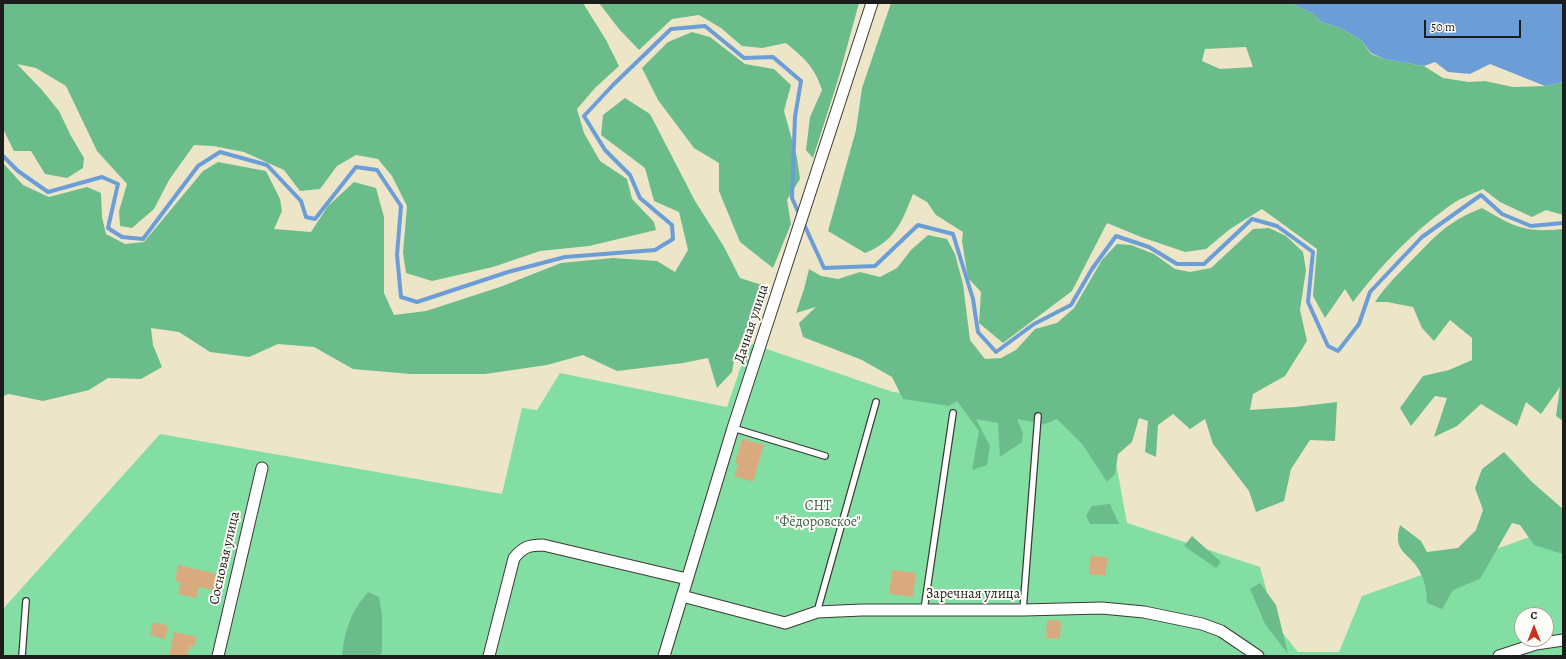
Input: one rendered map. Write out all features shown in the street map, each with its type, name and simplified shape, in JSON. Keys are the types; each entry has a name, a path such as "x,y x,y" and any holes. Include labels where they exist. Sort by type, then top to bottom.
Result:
{"street":[{"name":"Дачная улица","path":"664,656 734,428 872,3"},
{"name":"Сосновая улица","path":"218,656 262,468"},
{"path":"489,656 514,558 520,551 530,545 543,545 687,579"},
{"name":"Заречная улица","path":"682,596 785,623 817,612 1102,608 1167,615 1221,631 1258,656"},
{"path":"1499,656 1536,644 1563,640"}],"lane":[{"path":"817,612 876,402"},
{"path":"924,610 953,413"},
{"path":"1024,610 1038,416"},
{"path":"734,428 825,456"},
{"path":"22,656 26,601"}],"green space":[{"path":"3,3 583,3 606,40 619,66 595,88 577,109 584,133 600,161 627,179 632,199 654,222 656,230 589,246 540,251 493,267 432,281 406,273 403,253 407,206 392,176 378,159 356,155 337,166 320,189 300,191 284,170 244,152 213,146 194,145 169,180 154,209 132,228 120,226 119,211 127,184 97,151 66,86 36,68 17,64 42,90 59,111 84,158 83,168 67,178 45,174 31,151 14,151 3,129"},
{"path":"599,3 859,3 838,80 813,158 806,150 810,117 822,90 812,69 799,54 786,43 762,48 742,46 721,28 699,15 672,19 639,50 619,29"},
{"path":"891,3 1290,3 1313,13 1321,22 1340,28 1361,40 1371,54 1384,59 1424,66 1443,78 1469,82 1485,81 1513,87 1545,86 1563,82 1563,215 1546,210 1532,217 1500,202 1483,189 1452,204 1409,239 1385,263 1353,302 1345,289 1325,318 1313,296 1317,249 1262,209 1230,229 1206,249 1185,252 1141,237 1107,223 1072,291 1003,343 979,323 981,292 968,278 962,241 963,232 936,215 927,202 913,194 896,230 884,243 865,253 828,231 856,130 862,88","holes":["1246,47 1253,67 1220,69 1202,61 1205,49"]},
{"path":"692,32 710,37 745,64 774,69 791,85 784,111 797,158 800,179 787,200 791,224 773,268 740,242 719,191 719,163 694,148 658,100 642,68 668,42"},
{"path":"625,98 650,114 695,201 723,245 740,278 765,286 735,355 732,372 717,388 708,358 683,363 617,371 583,355 547,365 485,374 410,374 353,369 314,347 278,344 249,357 210,352 179,332 151,328 153,345 162,367 141,379 108,378 89,390 43,401 9,394 3,396 3,163 23,185 49,197 87,187 101,193 102,217 106,234 125,244 144,242 203,171 218,162 266,171 280,199 282,211 274,229 311,232 328,206 354,182 376,188 384,217 384,293 394,315 426,311 500,287 561,263 613,258 657,261 675,272 688,250 679,212 654,201 645,168 601,135 603,115"},
{"path":"1482,208 1503,220 1520,227 1539,230 1563,229 1563,421 1556,416 1560,387 1541,414 1526,402 1517,426 1481,404 1457,426 1434,437 1447,398 1435,396 1411,426 1400,408 1423,376 1449,370 1472,360 1472,338 1450,320 1434,341 1422,328 1413,307 1387,302 1375,302 1395,277 1426,245 1459,219"},
{"path":"1269,228 1286,236 1303,252 1306,270 1300,310 1307,341 1285,376 1253,394 1250,410 1337,402 1335,441 1310,440 1291,469 1284,501 1256,512 1249,491 1213,444 1205,419 1190,429 1173,414 1158,425 1156,457 1145,452 1148,421 1139,418 1132,442 1118,454 1115,474 1107,482 1083,445 1057,419 1045,424 1017,419 1023,433 1022,442 1000,457 998,423 976,419 990,446 987,465 972,470 979,431 957,401 949,406 903,399 892,377 862,360 803,337 799,323 816,307 796,313 809,269 821,276 838,279 860,272 880,277 897,268 911,250 928,235 947,239 955,254 963,284 970,340 985,359 1001,358 1016,350 1035,329 1057,323 1074,308 1102,260 1117,244 1131,245 1154,254 1175,269 1190,272 1211,268 1253,229"},
{"name":"СНТ \"Фёдоровское\"","path":"749,343 893,392 1108,419 1127,523 1260,567 1276,625 1298,652 1339,652 1362,596 1550,530 1563,518 1563,656 3,656 3,609 160,434 502,494 522,408 537,410 560,373 727,407"},
{"path":"1504,452 1532,482 1563,509 1563,554 1534,545 1520,525 1512,523 1480,579 1453,590 1442,609 1427,603 1427,594 1421,574 1415,564 1400,547 1398,534 1400,525 1421,541 1427,552 1458,548 1476,530 1483,510 1475,488 1482,469"},
{"path":"1110,504 1119,524 1090,524 1086,516 1092,506"},
{"path":"1192,536 1221,562 1216,568 1184,546"},
{"path":"1260,583 1276,605 1288,654 1265,624 1250,589"},
{"path":"368,592 379,597 382,615 382,651 380,656 342,656 345,637 350,621 357,607"}],"water":[{"path":"1290,3 1563,3 1563,82 1545,86 1490,64 1470,74 1448,72 1435,62 1424,66 1384,59 1371,53 1361,40 1340,28 1321,22 1313,13"}],"building":[{"path":"742,439 764,445 753,482 734,476 738,464 735,463"},
{"path":"1091,555 1108,558 1105,576 1089,574"},
{"path":"178,565 226,576 222,592 199,587 196,598 178,594 181,582 175,581"},
{"path":"892,570 916,573 913,597 889,594"},
{"path":"1047,620 1061,621 1060,639 1046,638"},
{"path":"153,622 168,626 165,639 150,635"},
{"path":"174,632 197,637 194,647 190,646 187,656 169,656"}],"waterway":[{"path":"3,156 18,171 48,192 102,177 118,184 108,228 122,237 143,239 198,166 220,152 267,165 301,201 306,217 315,219 356,167 377,170 401,206 397,255 401,297 417,302 508,272 565,257 655,250 673,239 672,225 640,198 630,175 605,150 584,116 613,85 671,29 705,26 744,58 773,57 801,81 795,117 792,198 800,216"},
{"path":"803,222 824,268 875,266 918,225 953,234 973,299 978,332 996,352 1034,324 1071,305 1092,269 1116,236 1149,247 1177,264 1204,264 1252,219 1277,226 1313,252 1308,302 1328,346 1338,351 1359,324 1370,292 1422,237 1481,195 1502,214 1531,226 1563,223"}]}
